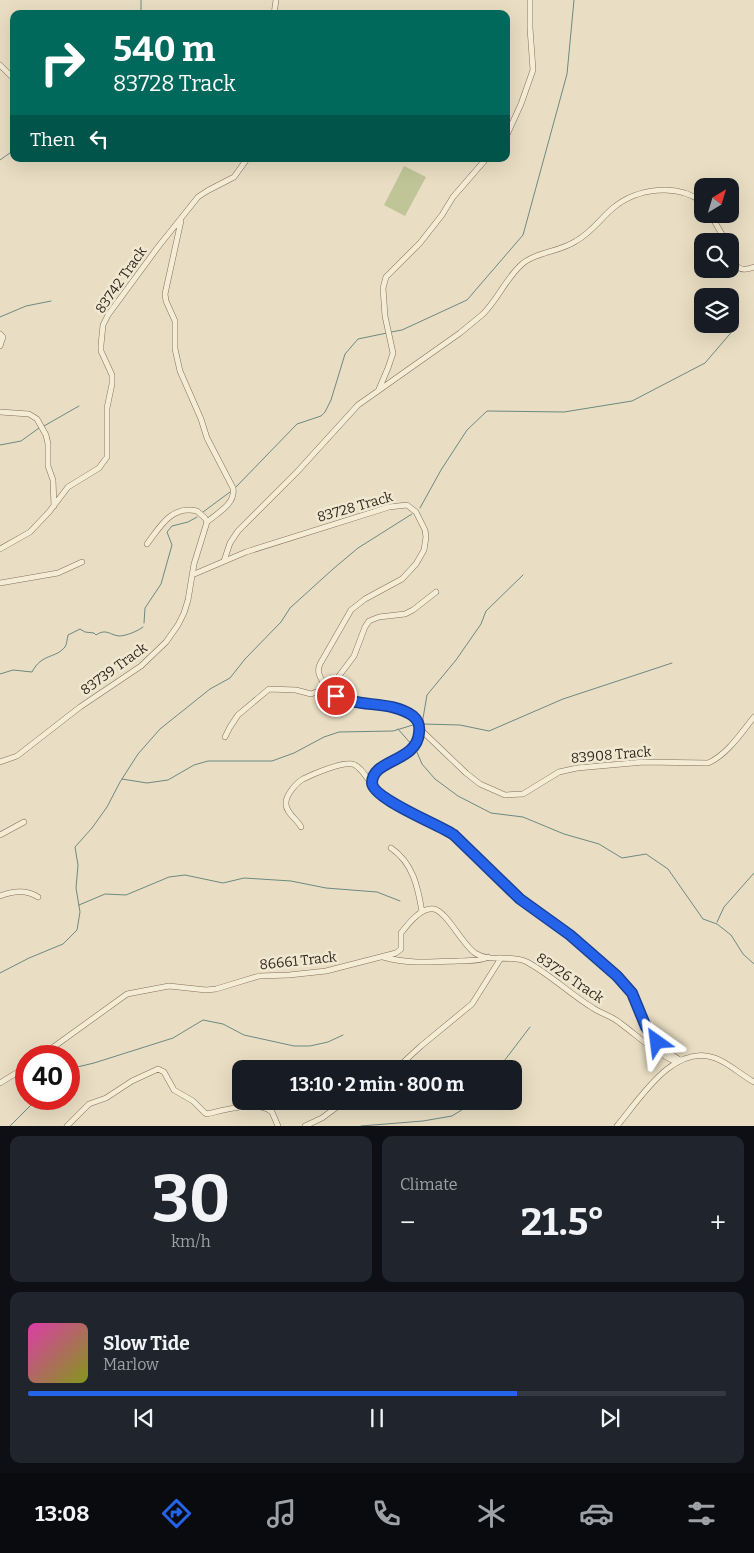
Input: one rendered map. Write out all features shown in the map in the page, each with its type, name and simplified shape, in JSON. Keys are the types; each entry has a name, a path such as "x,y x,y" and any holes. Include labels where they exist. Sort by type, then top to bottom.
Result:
{"street":[{"path":"510,127 533,70 530,0"},
{"path":"0,65 10,75"},
{"name":"83742 Track","path":"0,549 30,532 72,484 99,468 107,457 107,408 112,375 101,351 103,325 114,306 158,247 202,194 234,177 245,162"},
{"path":"378,389 393,352 384,316 383,288 386,276 431,230 453,197 483,162"},
{"path":"224,561 230,543 238,531 297,472 351,412 378,389 413,367 483,314 490,307 510,276 524,262 575,242 625,199 657,190 687,193 694,197"},
{"path":"147,544 168,517 179,511 197,511 207,522 232,500 234,494 233,488 207,438 177,360 175,322 165,294 181,219"},
{"path":"739,268 746,270 754,267"},
{"path":"0,334 3,336 0,346"},
{"path":"0,412 29,414 37,419 46,435 48,444 48,466 53,480 54,506"},
{"name":"83728 Track","path":"192,575 262,546 389,507 406,505 416,512 424,524 426,538 420,557 402,579 359,604 347,615 319,667 319,675 327,688"},
{"name":"83739 Track","path":"0,762 17,756 80,707 141,666 159,650 175,630 184,613 192,575 207,522"},
{"path":"0,584 58,573 82,562"},
{"path":"336,696 339,676 354,656 369,621 380,617 405,614 436,592"},
{"path":"225,737 238,715 269,689 296,690 311,694 327,688 336,696 358,703 400,710 416,720 420,730 419,738 414,748 380,769 373,779 373,786"},
{"name":"83908 Track","path":"420,730 461,770 480,784 505,795 516,796 527,792 558,772 577,768 644,762 708,763 720,756 754,717"},
{"path":"301,827 287,809 286,803 290,793 304,779 331,768 353,764 359,768 379,793 403,809 446,829 454,835 520,899 570,935 617,976 636,1001 650,1034 678,1061"},
{"path":"0,835 24,822"},
{"path":"391,848 404,857 411,870 422,912 429,909 438,911 447,919 468,947 480,956 501,958 472,1004 406,1060"},
{"path":"0,896 26,891 38,897"},
{"name":"86661 Track","path":"55,1045 127,994 169,986 206,990 216,989 231,986 258,976 326,971 399,951 401,933 422,912"},
{"path":"382,957 403,962 421,962 474,961 489,957"},
{"name":"83726 Track","path":"501,958 512,957 529,963 595,1009 618,1022 649,1047 678,1061"},
{"path":"617,1126 659,1077 678,1061 702,1055 716,1058 754,1082"},
{"path":"67,1126 88,1104 106,1098 158,1069 164,1072 174,1090 193,1101 207,1114 242,1107 264,1108 272,1112 278,1126"},
{"path":"0,1083 15,1074"},
{"path":"305,1126 322,1118 333,1110"}],"green space":[{"path":"404,166 426,177 405,216 384,205"}],"waterway":[{"path":"141,0 141,10"},
{"path":"391,332 402,330 467,300 523,235 567,74 574,0"},
{"path":"0,160 10,153"},
{"path":"0,317 26,306 51,301"},
{"path":"235,488 297,424 321,416 325,412 331,400 345,354 358,339 387,333"},
{"path":"420,508 441,470 467,430 487,411 564,412 632,401 705,363 731,333"},
{"path":"44,426 79,406"},
{"path":"0,445 21,441 39,428"},
{"path":"203,512 230,492"},
{"path":"0,973 63,944 77,930 80,912 76,888 78,865 75,847 107,807 138,754 160,729 210,689 230,678 245,659 281,622 290,608 333,569 358,548 412,514"},
{"path":"144,623 145,608 161,584 172,545 167,532 172,526 188,522 197,517"},
{"path":"523,575 486,611 481,624 456,660 427,695 422,724 460,725 489,731 563,699 672,663"},
{"path":"0,674 13,670 32,672 44,659 61,651 66,646 68,635 80,629 96,635 105,632 119,636 132,633 143,627"},
{"path":"122,779 147,783 168,780 194,765 208,761 272,761 339,732 393,731 413,725"},
{"path":"398,729 412,745"},
{"path":"416,750 422,764 435,779 458,796 491,813 523,817 564,834 599,844 622,858 646,854 668,869 703,919 717,924 731,935 743,954 754,964"},
{"path":"717,922 724,907 754,873"},
{"path":"79,905 105,894 126,895 169,877 185,875 223,883 244,878 291,881 326,888 377,892 400,901"},
{"path":"80,1066 173,1038 203,1020 223,1024 244,1035 294,1046 310,1046 328,1042 343,1035"},
{"path":"505,1060 530,1027"},
{"path":"10,1126 26,1110"},
{"path":"361,1126 423,1121 452,1116 462,1110"}],"route":[{"path":"336,696 358,703 390,707 413,716 420,727 417,744 409,752 380,769 372,783 375,789 403,809 446,829 462,841 520,899 570,935 617,976 632,993 646,1027 657,1042"}]}
